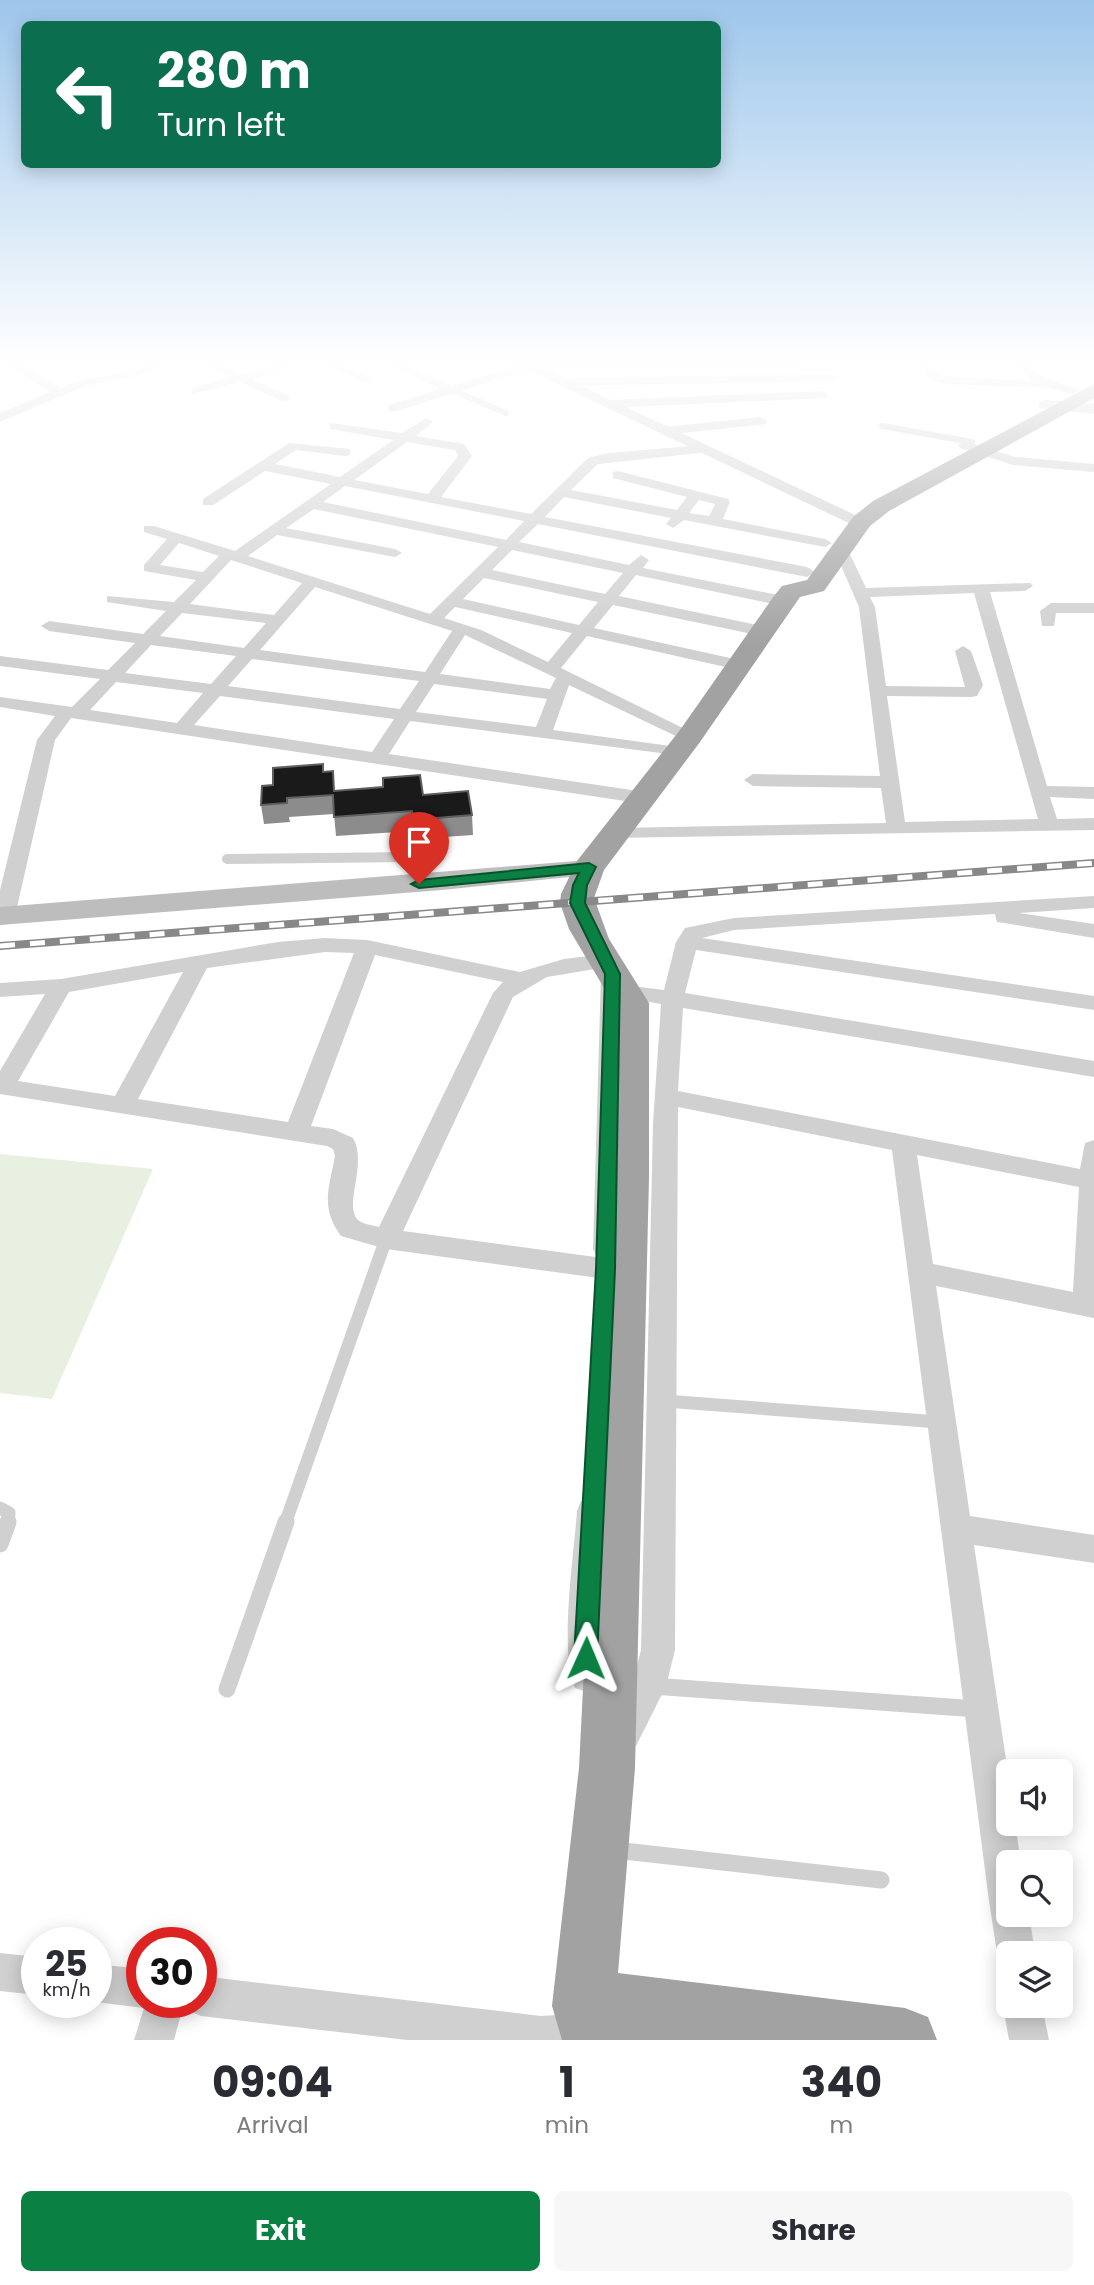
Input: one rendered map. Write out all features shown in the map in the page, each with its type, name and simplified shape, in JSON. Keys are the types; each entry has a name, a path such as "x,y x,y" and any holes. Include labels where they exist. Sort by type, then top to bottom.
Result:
{"highway":[{"path":"571,2029 607,1768 629,1177 631,1003 577,903 580,885 589,867 645,798 779,612 815,586 834,548 854,519 881,506 960,454"},
{"path":"571,2029 618,2005 905,2040"}],"main road":[{"path":"2,916 419,884 589,867"}],"street":[{"path":"208,502 281,454"},
{"path":"2,916 46,740 206,578 233,556 380,454"},
{"path":"431,499 462,463 463,454"},
{"path":"433,620 532,518 598,458 642,454"},
{"path":"714,454 854,519"},
{"path":"999,454 1029,463 1094,468"},
{"path":"262,466 656,542 779,612"},
{"path":"618,475 723,502 714,522"},
{"path":"559,492 834,548 867,607 896,828"},
{"path":"542,734 556,695 558,671 582,632 697,494"},
{"path":"311,503 635,568 779,612"},
{"path":"149,529 461,629 558,671 684,744"},
{"path":"274,530 395,552"},
{"path":"176,538 149,568 206,578"},
{"path":"480,572 609,598 779,612"},
{"path":"181,729 312,581"},
{"path":"861,593 1026,586"},
{"path":"981,589 1049,825"},
{"path":"113,599 278,620"},
{"path":"451,601 582,632 779,612"},
{"path":"1048,623 1048,611 1051,608 1094,608"},
{"path":"49,626 556,695"},
{"path":"377,759 461,629"},
{"path":"878,691 971,692 974,685 963,651"},
{"path":"0,661 542,734 684,744"},
{"path":"0,702 645,798"},
{"path":"753,780 890,782"},
{"path":"1040,791 1094,793"},
{"path":"617,835 1094,824"},
{"path":"607,1768 649,1686 658,1650 667,1097 673,998 687,942 693,933 734,924 1094,902"},
{"path":"959,910 1094,931"},
{"path":"687,942 1094,1003"},
{"path":"0,990 61,986 278,949 325,945 368,947 520,979"},
{"path":"296,1130 368,947"},
{"path":"123,1104 199,962"},
{"path":"386,1239 504,992 520,979 559,965 615,975 673,998 1094,1069"},
{"path":"607,1768 587,1677 585,1641 606,1269 615,975"},
{"path":"61,986 1,1086 296,1130 333,1138 344,1144 348,1156 340,1190 342,1218 350,1229 386,1239 606,1269"},
{"path":"667,1097 1093,1180"},
{"path":"903,1143 1001,1850"},
{"path":"920,1272 1090,1306 1094,1149"},
{"path":"955,1528 1094,1549"},
{"path":"0,1972 21,1974"},
{"path":"217,1997 571,2029"},
{"path":"154,2040 160,2018"},
{"path":"1025,2018 1028,2040"}],"lane":[{"path":"407,839 419,884"},
{"path":"227,859 411,857"},
{"path":"227,1689 386,1239"},
{"path":"662,1401 941,1422"},
{"path":"0,1508 9,1513 8,1524 0,1544"},
{"path":"649,1686 980,1709"},
{"path":"598,1848 881,1880"}],"green space":[{"path":"0,1154 153,1169 52,1399 0,1393"}],"building":[{"path":"323,764 323,772 333,771 334,791 383,787 383,778 420,775 423,795 468,791 472,815 413,820 412,811 334,817 333,795 287,798 287,803 261,805 262,786 273,785 273,768"}],"railway":[{"path":"0,946 1094,863"}],"route":[{"path":"419,884 589,867 580,885 577,903 612,974 606,1269 586,1658"}]}
